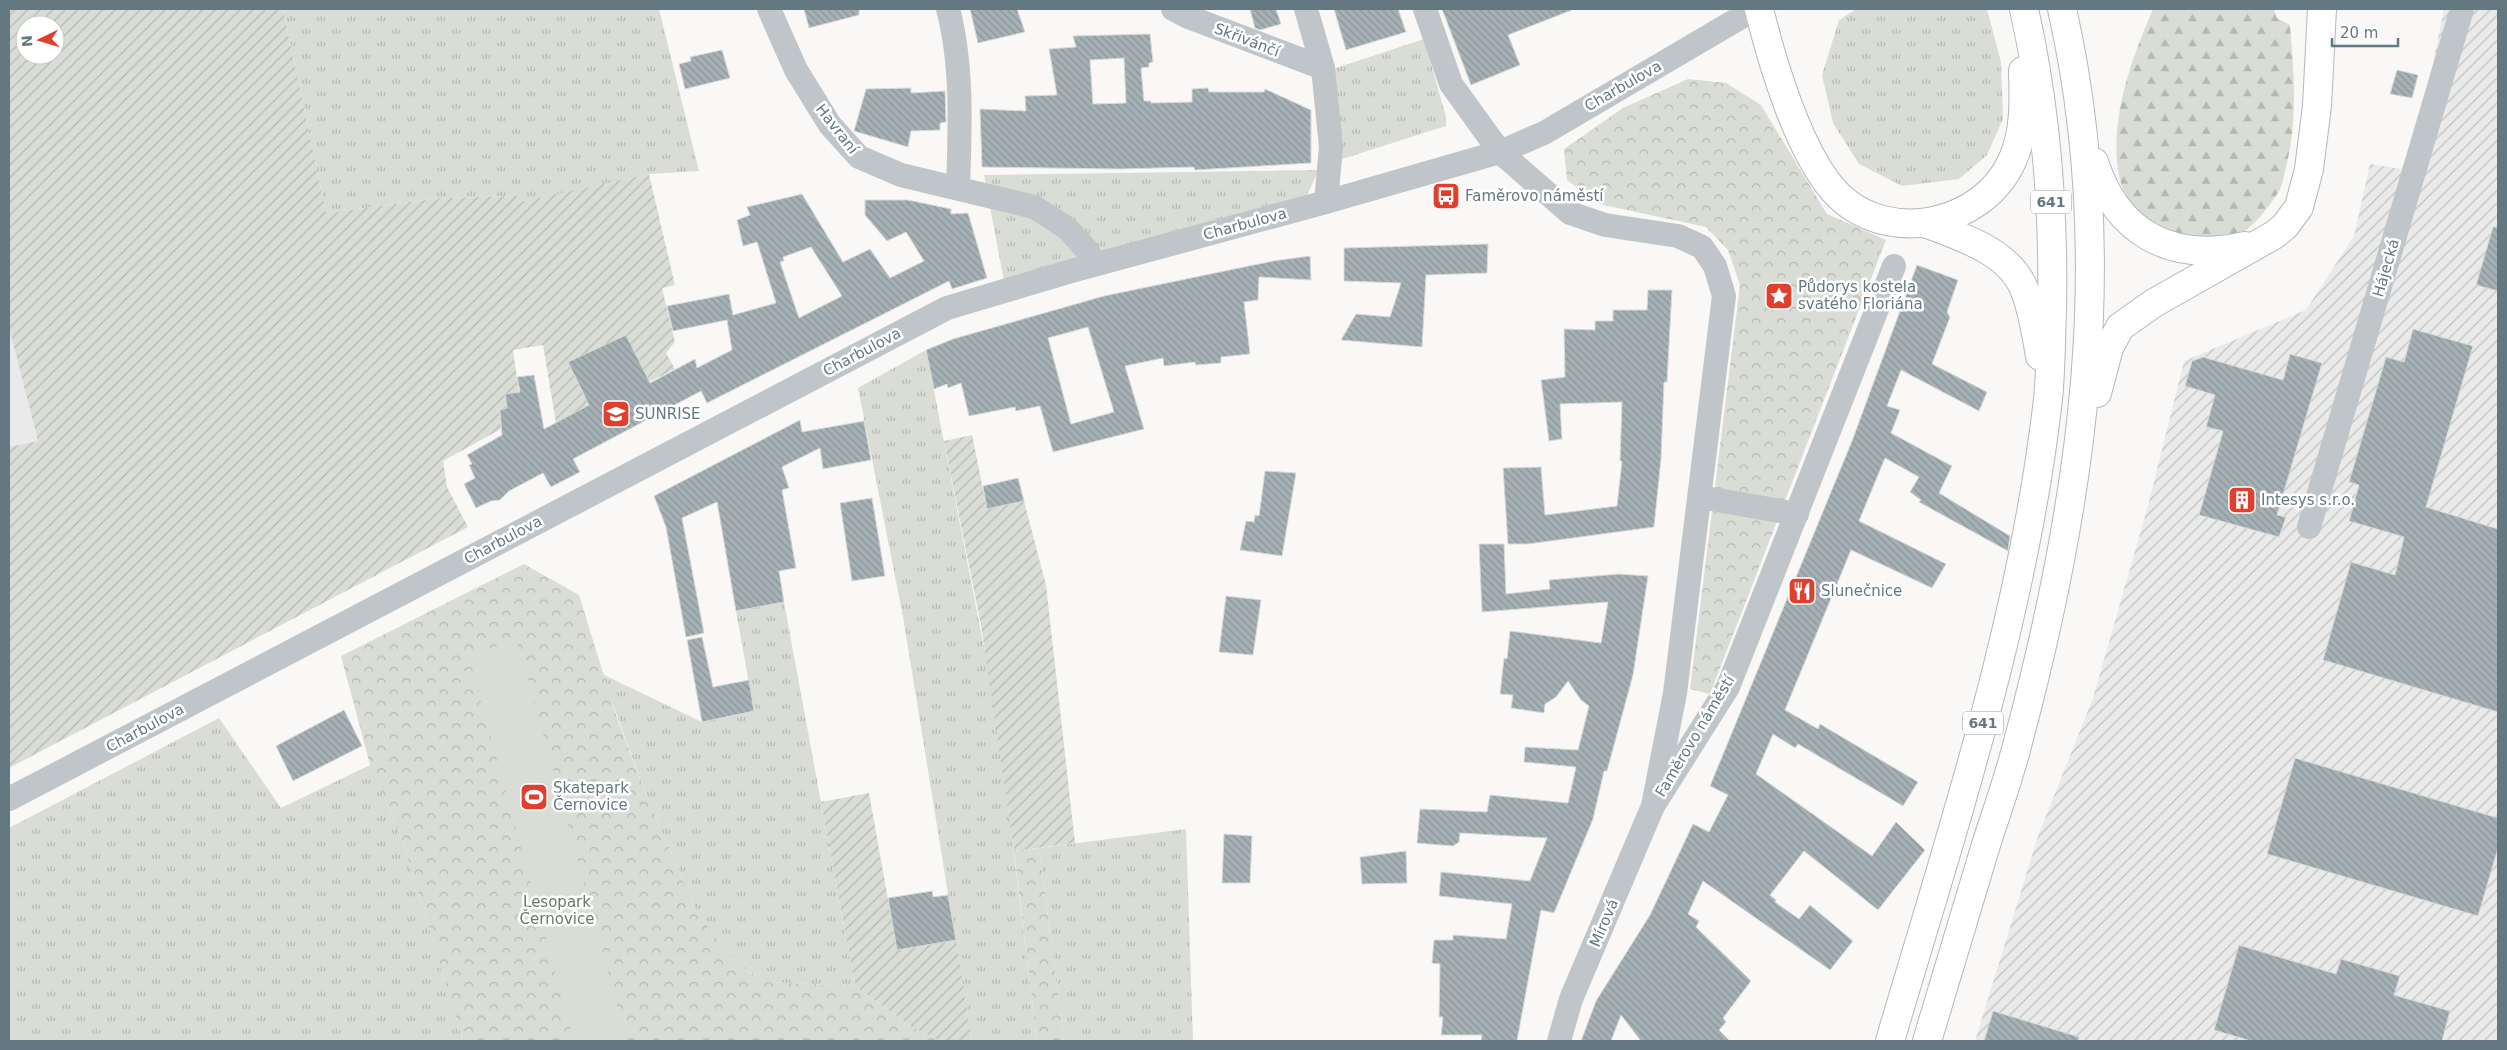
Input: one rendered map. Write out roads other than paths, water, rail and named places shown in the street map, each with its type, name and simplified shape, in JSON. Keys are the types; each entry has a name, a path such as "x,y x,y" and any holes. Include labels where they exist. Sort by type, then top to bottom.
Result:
{"highway":[{"path":"1759,9 1787,98 1809,150 1826,181 1851,206 1863,214 1890,222 1925,223 1954,215 1978,201 2000,180 2013,160 2022,121 2024,82 2023,9"},
{"name":"641","path":"1890,1041 1980,731 2001,651 2026,537 2048,398 2053,254 2050,191 2039,88 2023,9"},
{"name":"641","path":"1927,1041 2018,743 2049,609 2077,464 2084,409 2090,299 2088,189 2084,134 2062,9"},
{"path":"2077,464 2109,348 2120,327 2154,303 2264,242 2285,226 2293,216 2305,189 2317,106 2322,9"},
{"path":"2084,134 2109,199 2120,214 2146,234 2178,247 2201,251 2233,249 2264,242"},
{"path":"1925,223 1990,252 2019,278 2030,307 2048,398"}],"street":[{"name":"Havraní","path":"769,9 796,70 830,125 859,157 901,175 1034,207 1067,228 1086,249 1095,264"},
{"path":"948,9 954,30 960,125 958,188"},
{"name":"Skřivánčí","path":"1173,9 1186,16 1323,68"},
{"path":"1306,9 1323,68 1331,147 1326,202"},
{"name":"Faměrovo náměstí","path":"1425,9 1450,84 1500,152 1570,213 1605,225 1678,236 1702,248 1715,266 1724,296 1675,693 1653,806"},
{"name":"Charbulova","path":"9,799 947,308 1095,264 1326,202 1500,152 1544,133 1755,9"},
{"name":"Hájecká","path":"2310,527 2462,9"},
{"name":"Faměrovo náměstí","path":"1653,806 1728,687 1894,266"},
{"path":"1700,497 1797,514"},
{"name":"Mírová","path":"1559,1041 1571,1000 1653,806"}],"place":[{"name":"Faměrovo náměstí","path":"1446,196"},
{"name":"Půdorys kostela svatého Floriána","path":"1779,296"},
{"name":"SUNRISE","path":"616,414"},
{"name":"Intesys s.r.o.","path":"2242,500"},
{"name":"Slunečnice","path":"1802,591"},
{"name":"Skatepark Černovice","path":"534,797"}],"park label":[{"name":"Lesopark Černovice","path":"557,910"}]}
